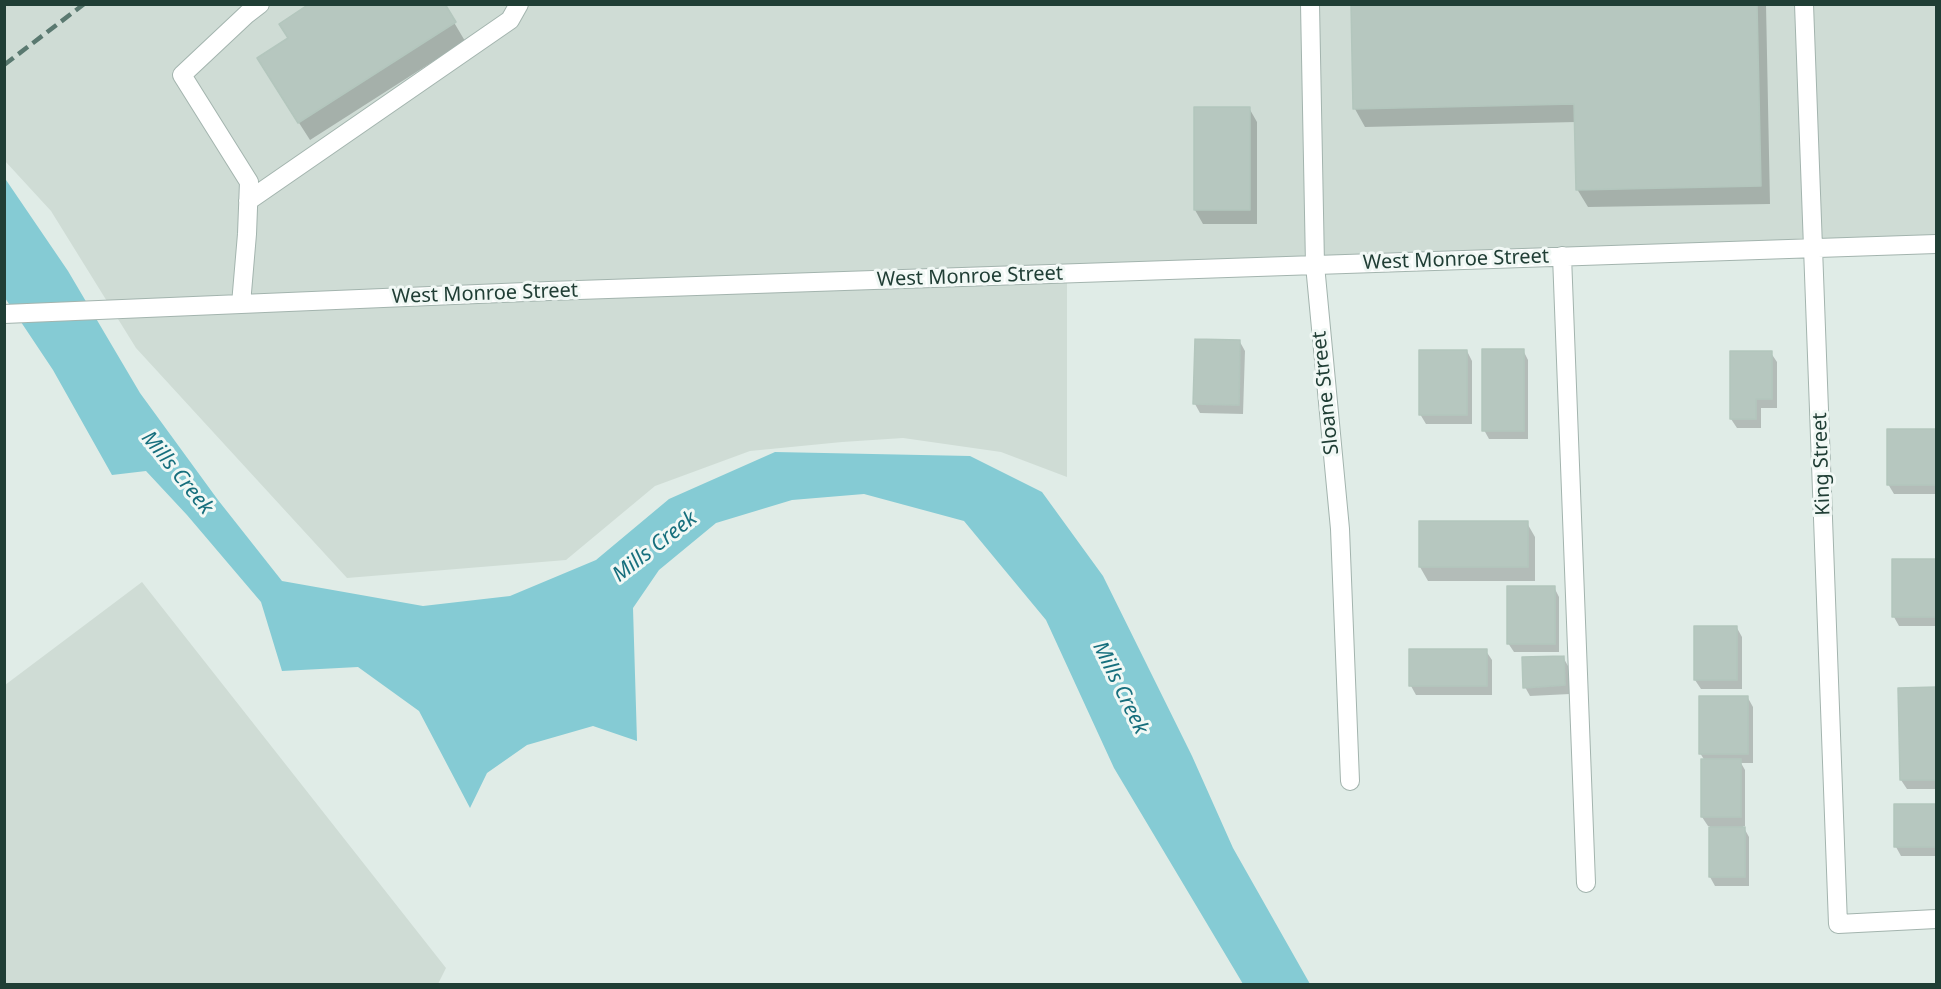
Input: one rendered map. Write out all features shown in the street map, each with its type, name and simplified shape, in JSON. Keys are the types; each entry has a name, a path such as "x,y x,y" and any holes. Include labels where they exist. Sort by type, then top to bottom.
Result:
{"street":[{"path":"241,304 249,182 182,75 260,4"},
{"path":"248,201 510,20 519,4"},
{"name":"Sloane Street","path":"1310,4 1315,265 1340,529 1350,781"},
{"name":"King Street","path":"1804,4 1838,924 1936,920"},
{"name":"West Monroe Street","path":"4,314 561,291 1936,244"},
{"path":"1562,256 1586,883"}],"shaded area":[{"path":"5,5 1936,5 1936,244 1067,274 1067,477 1001,452 903,438 750,451 655,486 566,560 347,578 136,348 51,211 5,161"},
{"path":"142,582 446,968 438,984 5,984 5,685"}],"water":[{"name":"Mills Creek","path":"4,177 68,271 140,393 218,500 282,581 423,606 510,596 596,560 669,499 775,452 970,456 1042,492 1103,576 1192,756 1233,848 1310,984 1243,984 1114,768 1046,620 964,521 864,494 792,500 716,523 659,570 633,608 637,741 593,726 527,745 487,773 470,808 419,711 358,667 282,671 261,602 187,515 146,471 112,475 53,370 5,298"}],"building":[{"path":"309,4 445,4 456,22 298,123 257,58 288,38 279,24"},
{"path":"1351,4 1757,4 1761,186 1576,190 1574,104 1353,109"},
{"path":"1194,107 1250,107 1250,210 1194,210"},
{"path":"1195,339 1240,340 1239,405 1193,404"},
{"path":"1482,349 1524,349 1524,431 1482,431"},
{"path":"1419,350 1467,350 1467,415 1419,415"},
{"path":"1730,351 1772,351 1772,399 1756,399 1756,419 1730,419"},
{"path":"1887,429 1936,429 1936,485 1887,485"},
{"path":"1419,521 1528,521 1528,567 1419,567"},
{"path":"1892,559 1936,559 1936,617 1892,617"},
{"path":"1507,586 1555,586 1555,644 1507,644"},
{"path":"1694,626 1737,626 1737,680 1694,680"},
{"path":"1409,649 1487,649 1487,686 1409,686"},
{"path":"1564,656 1565,685 1523,688 1522,657"},
{"path":"1936,687 1936,780 1900,780 1898,688"},
{"path":"1699,696 1748,696 1748,754 1699,754"},
{"path":"1701,759 1741,759 1741,817 1701,817"},
{"path":"1894,804 1936,804 1936,847 1894,847"},
{"path":"1709,827 1745,827 1745,877 1709,877"}],"railway":[{"path":"4,65 84,4"}]}
